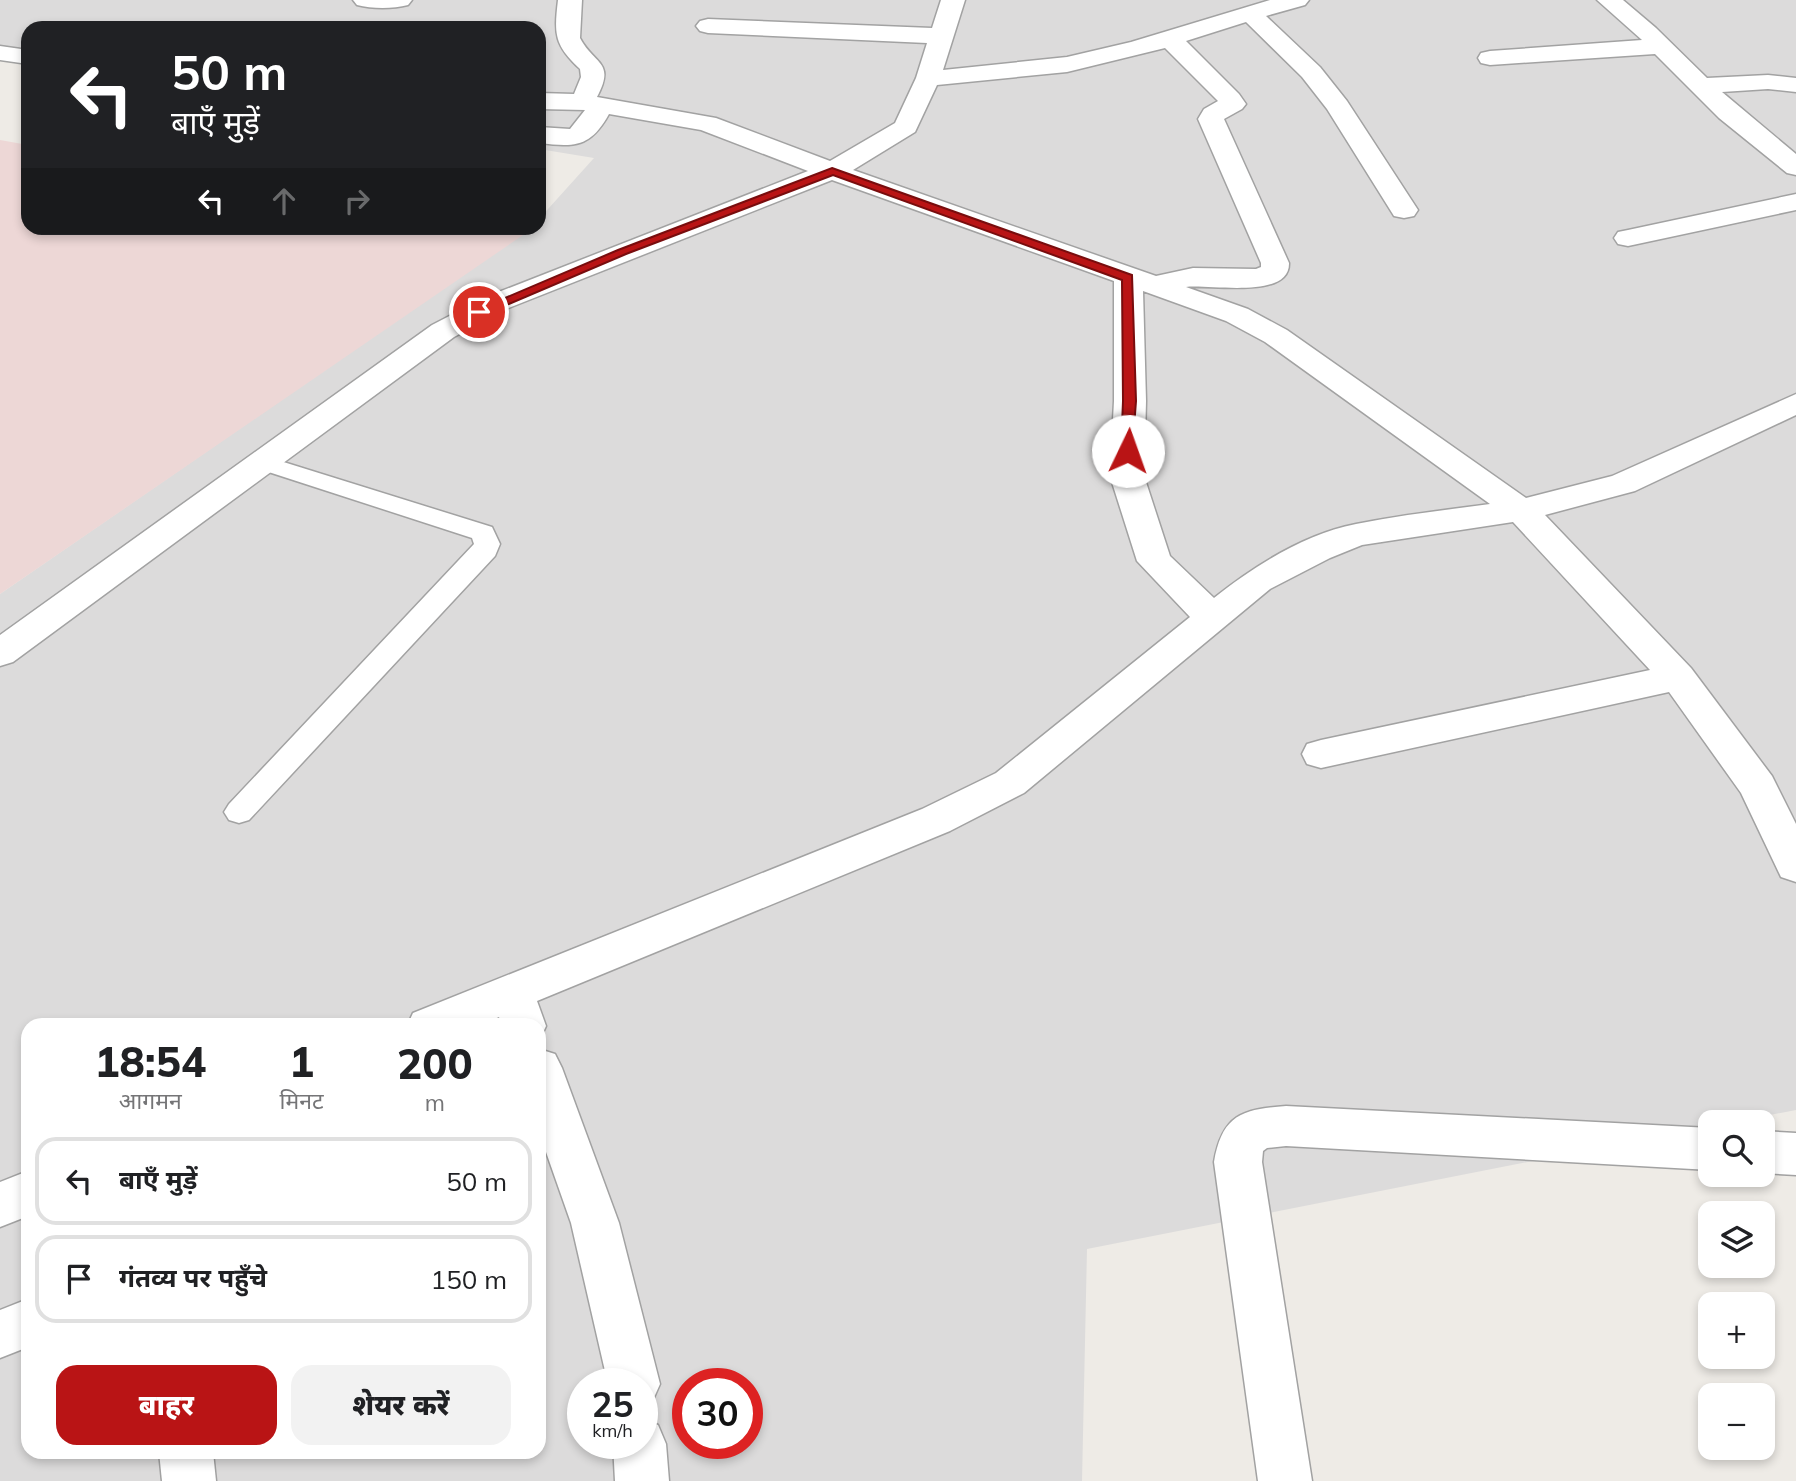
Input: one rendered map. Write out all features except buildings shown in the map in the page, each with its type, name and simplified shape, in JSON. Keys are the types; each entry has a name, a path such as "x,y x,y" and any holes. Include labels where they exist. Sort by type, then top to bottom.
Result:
{"street":[{"path":"365,0 400,0"},
{"path":"546,135 581,136 588,131 594,72 589,60 573,48 566,35 570,0"},
{"path":"0,653 443,331 496,303 832,171 905,127 929,78 953,0"},
{"path":"929,78 996,74 1090,61 1297,0"},
{"path":"1609,0 1661,46 1728,113 1796,167"},
{"path":"1249,12 1311,72 1332,97 1404,210"},
{"path":"708,26 942,36"},
{"path":"1157,281 1249,280 1265,277 1275,271 1275,263 1211,119 1213,114 1233,104 1168,37"},
{"path":"1490,58 1661,46"},
{"path":"0,53 21,56"},
{"path":"1701,86 1768,82 1796,85"},
{"path":"546,101 592,104 707,123 832,171 1157,281 1237,315 1276,336 1521,510 1678,677 1758,786 1796,866"},
{"path":"1628,239 1796,202"},
{"path":"1157,281 1130,401 1127,476 1154,561 1213,618"},
{"path":"471,1018 518,1009 936,820 1010,783 1258,581 1318,550 1356,536 1521,510 1623,484 1796,403"},
{"path":"1321,754 1678,677"},
{"path":"546,1098 595,1223 630,1368"},
{"path":"1285,1481 1238,1162 1241,1142 1257,1128 1286,1126 1698,1148"},
{"path":"1775,1153 1796,1154"},
{"path":"0,1205 21,1196"},
{"path":"0,1334 21,1325"},
{"path":"187,1459 189,1481"},
{"path":"640,1459 642,1481"}],"lane":[{"path":"239,811 486,550 487,544 483,533 261,463"}],"shaded area":[{"path":"0,0 1796,0 1796,1110 1775,1114 1775,1110 1698,1110 1698,1128 1087,1249 1082,1481 0,1481 0,594 521,235 546,235 546,211 594,158 546,150 546,21 21,21 21,61 0,57"},
{"path":"0,140 21,144 21,235 523,235 0,594"}],"route":[{"path":"479,312 622,252 832,171 1128,278 1128,451"}]}
